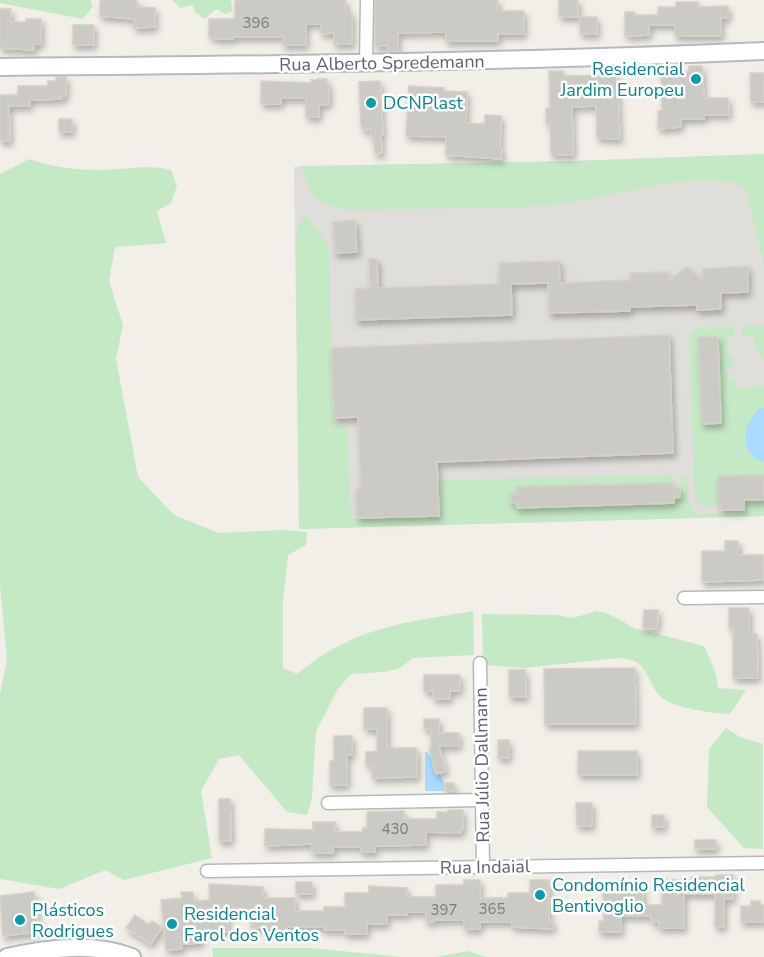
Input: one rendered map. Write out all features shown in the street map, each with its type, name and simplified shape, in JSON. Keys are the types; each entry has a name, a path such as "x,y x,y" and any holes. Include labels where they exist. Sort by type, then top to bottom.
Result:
{"street":[{"path":"366,64 367,0"},
{"name":"Rua Alberto Spredemann","path":"0,67 366,64 764,51"},
{"path":"684,598 764,597"},
{"name":"Rua Júlio Dallmann","path":"480,663 483,867"},
{"path":"328,803 482,800"},
{"name":"Rua Indaial","path":"207,872 764,864"},
{"path":"7,957 44,950 87,948 132,957"}],"shaded area":[{"path":"764,154 764,516 299,529 294,167"}],"green space":[{"path":"0,0 90,0 93,6 83,19 0,3"},
{"path":"172,0 231,0 232,11 225,14 216,9 205,19 195,12 193,5 180,8"},
{"path":"764,154 764,265 746,190 733,182 704,180 673,182 563,204 523,207 351,210 330,205 317,198 312,193 301,166 574,161"},
{"path":"29,159 56,166 83,169 111,170 145,167 171,170 177,186 171,203 157,211 166,243 115,247 109,281 123,325 116,359 138,477 174,515 219,533 282,530 307,532 306,545 288,555 283,600 283,668 297,674 338,646 380,629 473,611 474,655 413,658 400,668 384,672 351,674 338,689 316,731 312,798 307,815 287,812 239,755 219,759 201,791 212,858 124,880 105,870 59,889 0,879 0,694 7,659 0,585 0,174"},
{"path":"306,216 329,248 333,425 347,425 351,518 439,516 438,480 673,475 673,483 517,487 517,494 510,495 511,503 516,503 517,508 673,503 673,498 680,497 680,475 683,475 688,480 689,504 699,514 744,513 744,500 764,500 764,516 299,529 296,240 300,221"},
{"path":"764,325 764,362 753,336 743,336 742,326"},
{"path":"733,326 734,336 727,337 727,355 734,355 734,367 728,368 728,380 735,380 736,388 764,386 764,475 718,477 719,506 698,505 695,498 689,336 696,328"},
{"path":"596,611 609,614 634,628 704,646 715,671 718,688 746,690 730,714 705,712 665,700 657,692 643,668 630,660 618,658 525,668 483,665 482,614 556,615 573,618"},
{"path":"726,728 740,737 763,744 763,849 744,848 707,807 709,749"},
{"path":"212,948 310,948 402,957 213,957"},
{"path":"468,951 487,957 435,957"}],"water":[{"path":"761,408 764,408 764,462 749,453 745,438 750,421"},
{"path":"425,752 432,758 436,774 439,773 444,782 444,791 425,791"}],"building":[{"path":"100,0 137,0 137,7 155,8 155,27 134,28 134,19 100,16"},
{"path":"235,0 346,0 346,13 352,13 352,44 334,44 334,33 321,34 321,24 306,24 306,45 283,45 283,37 215,39 215,37 209,37 209,19 235,19"},
{"path":"375,0 498,0 498,11 524,11 524,34 498,34 498,41 446,41 446,32 398,33 398,52 388,52 388,46 375,46"},
{"path":"559,0 578,0 578,17 559,17"},
{"path":"676,2 698,2 698,7 728,6 728,18 721,18 721,36 675,36 675,25 649,25 649,35 625,36 625,12 634,12 634,15 658,15 658,7 676,7"},
{"path":"0,9 11,9 10,22 41,19 41,44 34,44 34,50 0,48"},
{"path":"580,17 597,17 597,34 580,34"},
{"path":"73,25 94,25 94,45 73,45"},
{"path":"689,66 702,66 704,98 728,98 729,115 704,115 704,119 681,119 681,127 658,129 658,111 662,111 661,72 689,71"},
{"path":"549,71 563,71 564,76 617,75 620,139 597,138 596,106 572,107 573,155 551,154 550,123 546,123 546,108 550,108"},
{"path":"750,73 764,73 764,102 751,102"},
{"path":"56,77 66,77 66,96 62,96 62,99 30,100 30,106 9,106 10,141 0,141 0,95 18,95 18,86 48,86 48,81 56,81"},
{"path":"327,79 327,84 329,84 329,104 319,105 319,117 306,117 306,98 281,98 281,104 261,104 261,81 311,83 311,80"},
{"name":"DCNPlast","path":"380,81 382,153 375,154 370,129 363,130 361,125 359,82"},
{"path":"409,86 467,92 466,123 485,124 485,115 501,116 502,159 446,155 446,137 406,136"},
{"path":"59,119 72,119 72,132 59,132"},
{"path":"355,220 357,252 335,253 333,222"},
{"path":"369,259 377,259 378,288 499,284 499,263 559,261 560,283 630,280 630,273 668,272 669,280 687,267 703,280 703,269 748,266 748,292 721,293 721,309 697,310 697,305 630,307 630,311 549,313 548,283 511,284 512,315 356,320 355,289 370,288"},
{"path":"669,335 673,453 437,462 439,516 357,518 356,489 361,489 358,417 334,418 331,348"},
{"path":"698,337 718,337 721,423 702,424"},
{"path":"764,475 764,500 744,500 744,510 721,510 718,476"},
{"path":"673,483 673,488 680,488 680,497 674,498 674,503 517,508 516,503 511,503 510,494 517,494 516,487"},
{"path":"725,541 738,541 738,555 763,555 763,580 702,582 702,551 725,551"},
{"path":"729,608 749,608 749,634 757,634 758,678 733,678 733,628 729,628"},
{"path":"644,610 658,610 657,629 643,628"},
{"path":"635,668 636,724 545,724 544,669"},
{"path":"509,670 525,670 526,697 509,697"},
{"path":"424,675 460,675 460,691 450,691 450,699 433,699 433,691 424,691"},
{"path":"364,708 387,708 387,748 417,748 417,777 372,778 372,765 366,765 366,752 377,752 377,729 364,729"},
{"path":"424,719 439,719 439,733 459,733 459,746 439,746 446,771 436,774 429,748 431,748 431,729 424,729"},
{"path":"334,736 352,736 352,755 347,755 347,785 330,785 330,761 334,761"},
{"path":"498,740 509,740 509,758 498,758"},
{"path":"578,751 637,751 637,775 578,775"},
{"path":"445,783 454,783 454,791 445,791"},
{"path":"219,799 230,799 231,841 219,841"},
{"path":"576,803 592,803 592,826 577,826"},
{"path":"448,810 463,810 461,833 426,832 426,845 375,846 375,852 361,852 361,847 333,847 333,853 312,853 312,844 265,846 265,829 313,830 313,822 335,822 335,832 363,832 363,828 367,828 367,812 404,811 404,819 437,819 437,812 448,812"},
{"path":"652,815 664,815 664,827 652,827"},
{"path":"695,840 716,840 716,849 695,849"},
{"path":"716,875 733,875 733,899 724,899 724,927 715,927 715,894 684,894 684,928 659,928 659,922 651,922 651,916 621,916 621,932 599,932 599,921 604,921 603,883 619,883 619,887 643,887 643,905 662,905 662,880 691,880 691,877 716,877"},
{"path":"464,880 480,880 480,898 508,898 508,893 530,893 530,880 549,880 549,921 553,921 553,929 512,927 512,922 480,922 480,929 464,929 464,920 426,922 426,912 407,912 407,915 387,915 387,924 367,924 367,934 345,934 345,930 324,930 324,927 287,927 287,933 274,933 274,928 251,928 251,913 227,913 228,932 201,933 201,943 181,944 182,949 166,950 161,900 182,898 181,892 193,892 194,901 210,900 209,884 263,887 263,898 295,898 295,911 324,911 324,907 345,907 345,893 369,893 369,886 407,888 407,897 436,897 436,885 464,885"},
{"path":"296,882 312,882 312,894 296,894"},
{"name":"Plásticos Rodrigues","path":"34,892 39,932 3,936 0,896"},
{"path":"751,901 760,901 760,905 764,905 764,922 741,922 741,906 751,906"},
{"path":"135,915 149,925 152,921 162,927 151,944 126,928"}],"place":[{"name":"Residencial Jardim Europeu","path":"696,79"},
{"name":"DCNPlast","path":"371,103"},
{"name":"Condomínio Residencial Bentivoglio","path":"540,895"},
{"name":"Plásticos Rodrigues","path":"20,920"},
{"name":"Residencial Farol dos Ventos","path":"172,924"}]}
